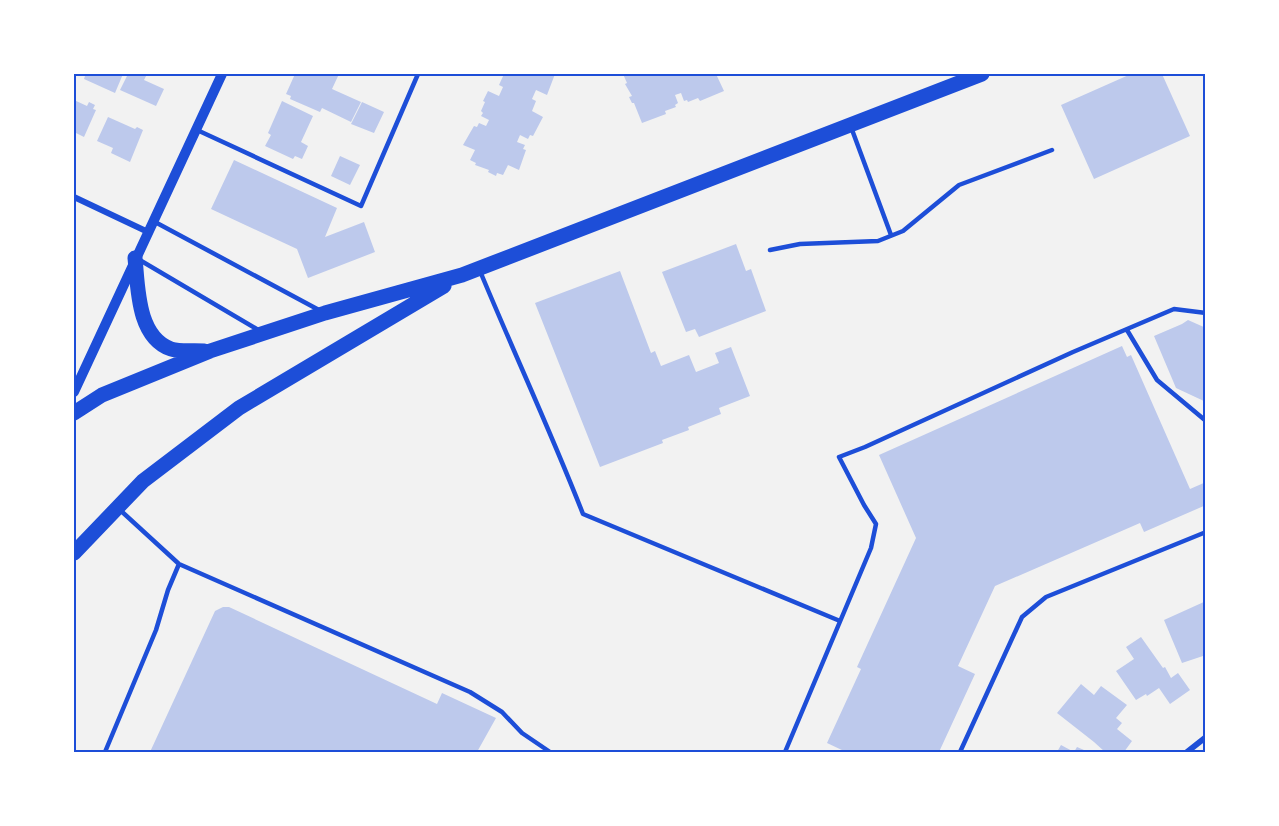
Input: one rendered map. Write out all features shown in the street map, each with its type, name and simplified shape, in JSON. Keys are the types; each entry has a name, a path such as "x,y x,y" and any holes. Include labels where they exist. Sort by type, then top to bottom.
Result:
{"main road":[{"path":"74,413 102,395 210,351 324,313 479,269 982,74"},
{"path":"135,258 137,282 146,326 155,339 171,349 210,351"},
{"path":"74,553 143,482 239,408 462,275"}],"street":[{"path":"74,392 222,74"},
{"path":"74,197 148,232"},
{"path":"1187,753 1206,737"}],"lane":[{"path":"196,129 361,206 418,74"},
{"path":"850,125 891,236"},
{"path":"770,250 800,244 878,241 903,231 959,185 1052,150"},
{"path":"153,221 324,313"},
{"path":"135,258 264,333"},
{"path":"479,269 584,514 840,621"},
{"path":"785,753 871,548 876,524 839,457 1174,309 1206,313"},
{"path":"1127,330 1157,380 1206,421"},
{"path":"117,508 179,564 470,692 502,712 522,733 550,753"},
{"path":"960,753 1022,617 1046,597 1206,532"},
{"path":"105,753 156,630 168,590 179,564"}],"building":[{"path":"81,74 123,74 115,93 84,79 85,76"},
{"path":"128,74 147,74 144,80 164,89 156,106 120,90"},
{"path":"295,74 339,74 332,89 361,102 351,122 322,108 320,112 290,99 291,96 286,94"},
{"path":"504,74 555,74 547,95 536,90 532,99 536,101 532,111 543,117 533,136 530,135 528,139 520,135 517,142 525,145 523,149 526,150 519,170 508,165 503,175 497,173 496,176 488,172 489,170 475,165 476,163 470,160 475,150 463,145 474,126 477,127 479,123 486,126 489,120 481,116 485,102 483,101 488,91 499,96 503,87 499,85"},
{"path":"623,74 716,74 724,91 700,101 698,98 688,102 684,101 681,93 675,95 678,103 676,107 665,111 666,114 642,123 629,97 632,96 625,84 627,83"},
{"path":"1131,74 1162,74 1190,136 1094,179 1061,105"},
{"path":"74,100 87,106 89,102 95,105 93,109 96,110 84,137 74,132"},
{"path":"282,101 313,116 301,142 308,146 302,159 295,156 293,159 265,146"},
{"path":"362,102 384,112 374,133 351,124"},
{"path":"108,117 135,129 137,127 143,130 130,162 111,153 113,148 97,141"},
{"path":"340,156 360,165 350,185 331,176"},
{"path":"234,160 337,208 325,237 364,222 375,252 308,278 297,249 211,209"},
{"path":"736,244 746,271 751,269 766,311 699,337 695,329 686,332 662,272"},
{"path":"620,271 651,353 655,351 661,366 689,355 696,372 719,363 715,353 731,347 750,396 719,408 721,414 662,440 663,443 600,467 535,303"},
{"path":"1188,320 1206,328 1206,402 1176,388 1154,336"},
{"path":"1122,346 1127,357 1131,355 1190,489 1206,482 1206,505 1144,532 1140,523 995,586 958,666 975,674 939,752 843,752 827,743 861,669 857,667 916,538 879,455"},
{"path":"1206,601 1206,655 1182,663 1164,620"},
{"path":"229,607 437,704 442,693 496,718 477,752 150,752 215,611"},
{"path":"1141,637 1171,678 1178,673 1190,690 1170,704 1159,688 1136,700 1116,671 1134,659 1126,647"},
{"path":"1081,684 1094,695 1101,686 1127,705 1116,718 1122,723 1117,729 1132,741 1124,752 1105,752 1057,713"},
{"path":"1061,745 1074,752 1057,752"},
{"path":"1077,747 1084,750 1083,752 1074,752"}]}
